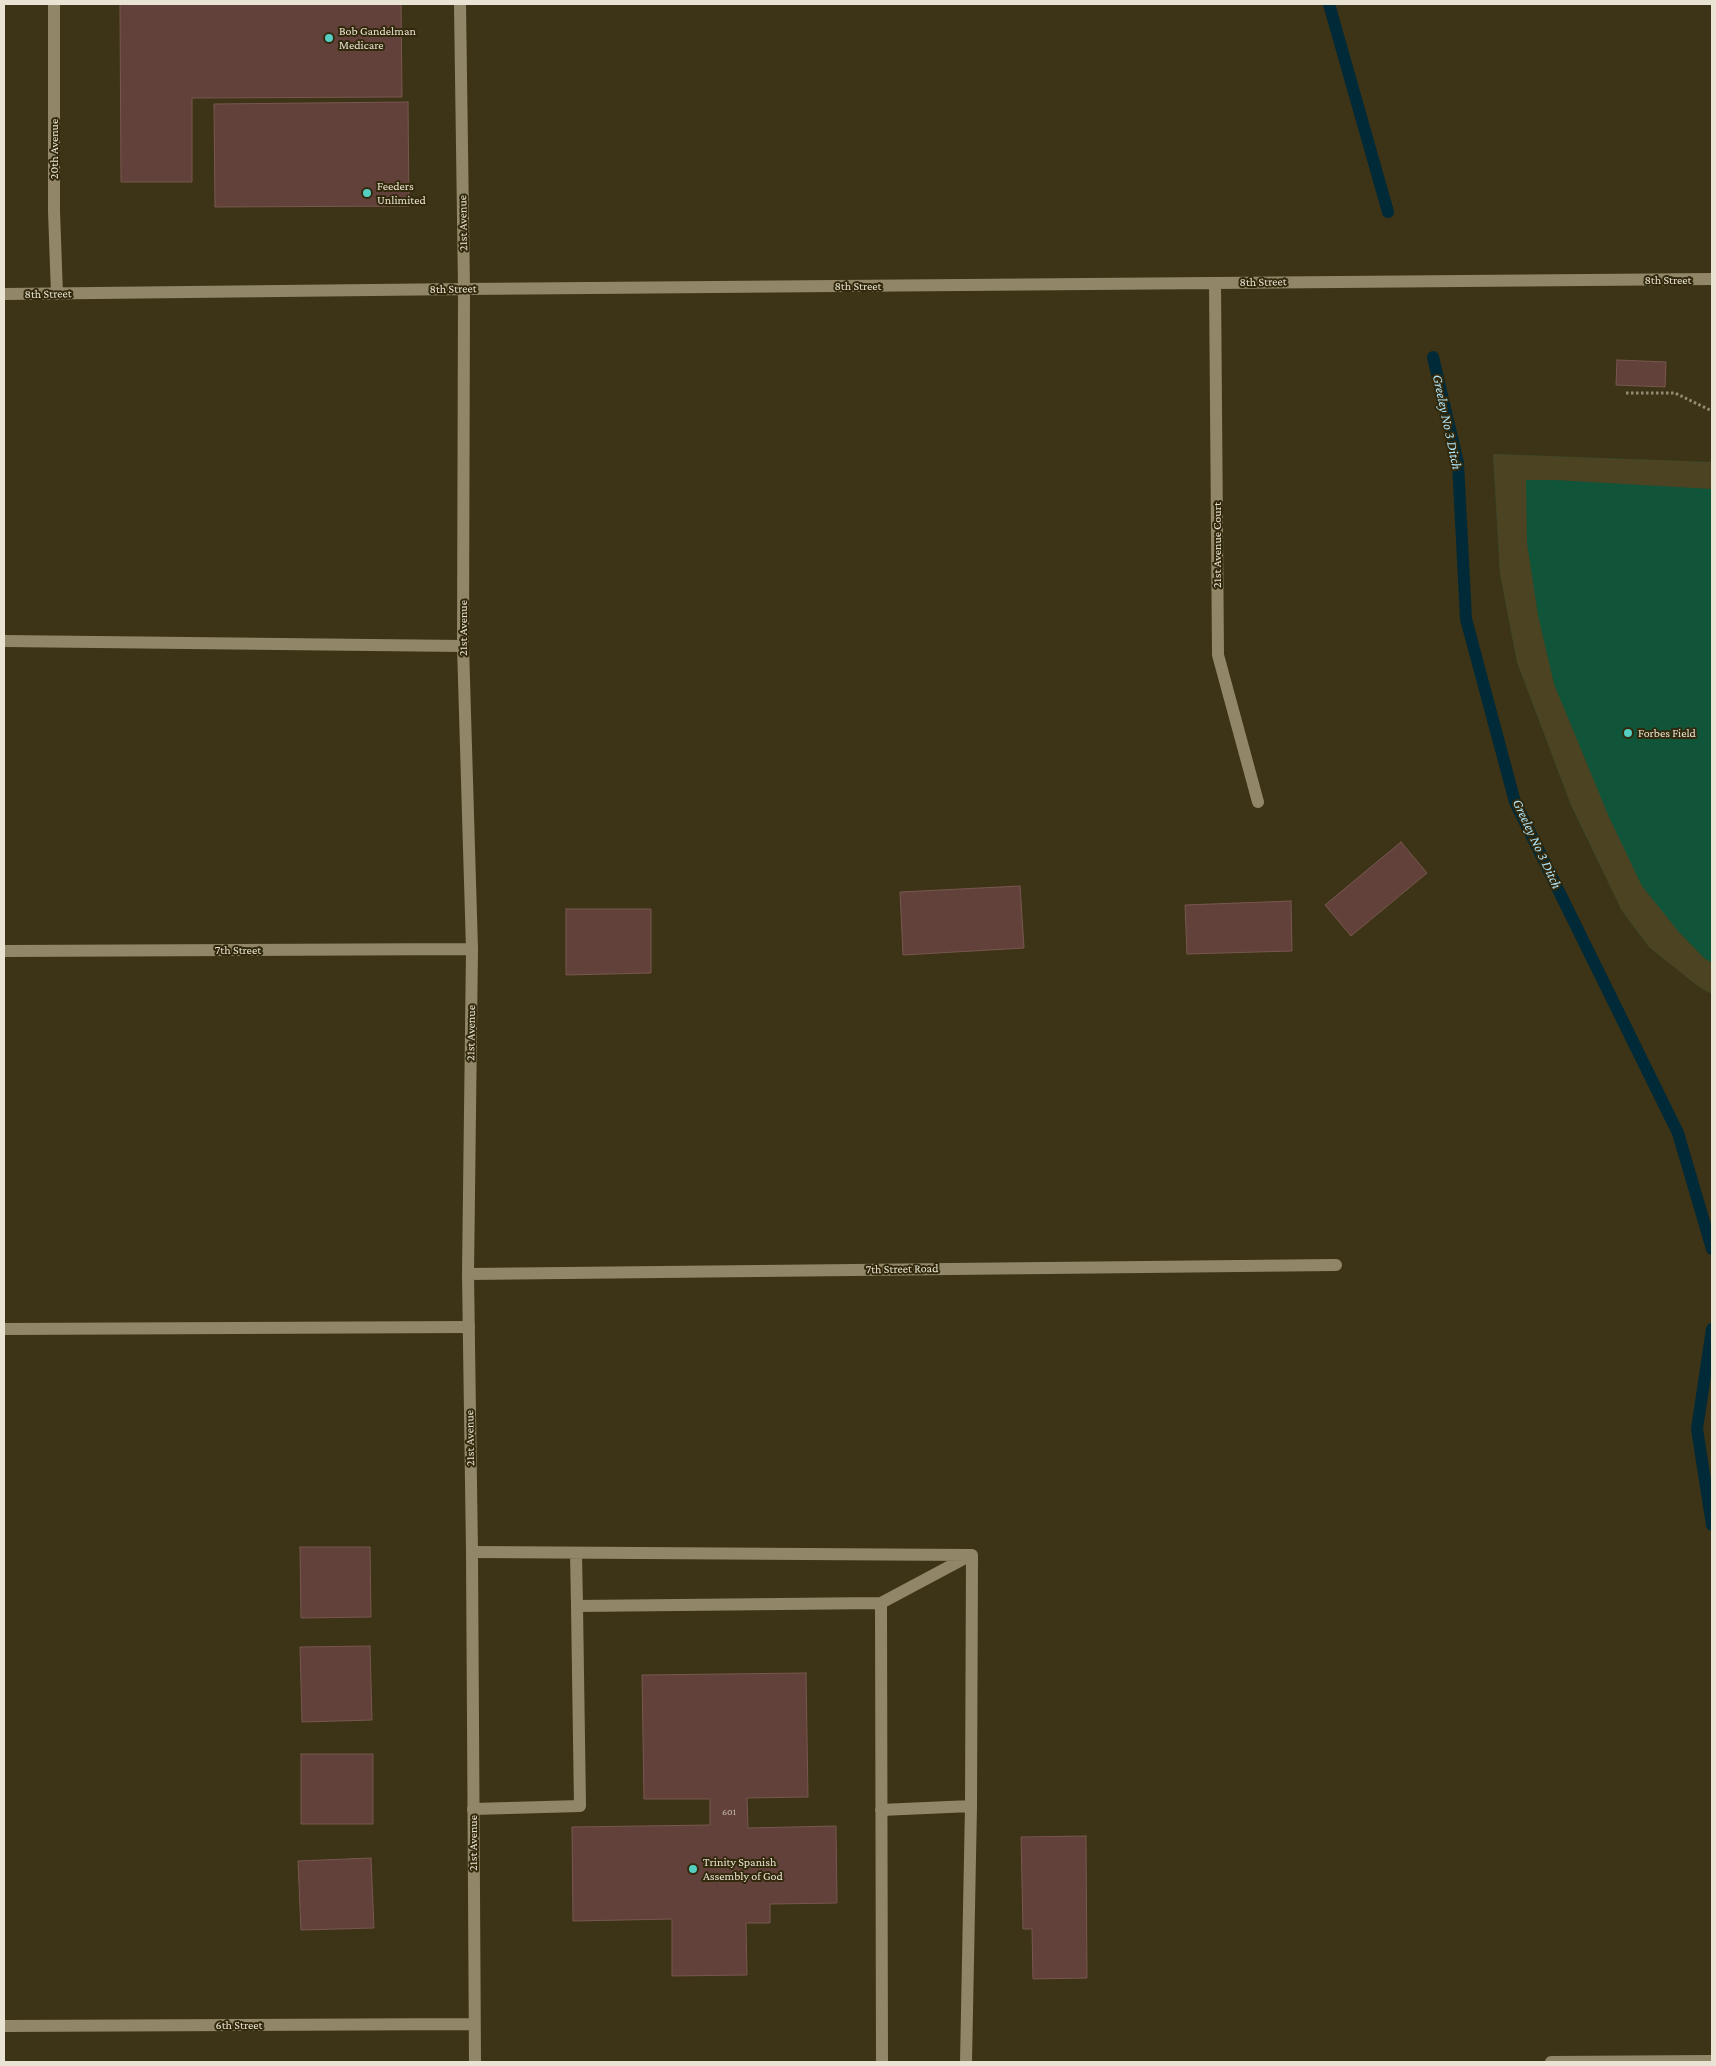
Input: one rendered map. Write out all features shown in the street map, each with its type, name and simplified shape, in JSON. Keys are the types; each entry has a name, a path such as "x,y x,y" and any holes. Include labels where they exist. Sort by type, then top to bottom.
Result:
{"street":[{"name":"20th Avenue","path":"54,4 56,294"},
{"name":"21st Avenue","path":"460,4 464,289 463,646 472,948 468,1274 472,1552 475,2062"},
{"name":"8th Street","path":"4,294 1712,280"},
{"name":"21st Avenue Court","path":"1215,283 1218,655 1258,802"},
{"path":"4,641 463,646"},
{"name":"7th Street","path":"4,951 472,948"},
{"name":"7th Street Road","path":"468,1274 1336,1265"},
{"path":"4,1329 469,1328"},
{"path":"472,1552 972,1554"},
{"path":"473,1809 580,1806 576,1553"},
{"path":"577,1606 881,1603 972,1554"},
{"path":"966,2062 972,1806 972,1554"},
{"path":"881,1603 882,2062"},
{"path":"881,1810 972,1806"},
{"name":"6th Street","path":"4,2026 474,2024"},
{"path":"1551,2062 1712,2062"}],"path":[{"path":"1626,393 1675,393 1712,411"}],"green space":[{"name":"Forbes Field","path":"1493,454 1712,462 1712,994 1699,987 1649,947 1622,911 1571,805 1517,662 1500,574"}],"sand":[{"path":"1493,454 1712,462 1712,489 1526,480 1527,543 1538,615 1554,684 1609,817 1642,886 1678,931 1704,958 1712,963 1712,994 1699,987 1649,947 1622,911 1571,805 1517,662 1500,574"}],"building":[{"path":"120,4 401,4 402,97 192,98 192,182 121,182"},
{"path":"408,102 409,206 215,207 214,104"},
{"path":"1617,360 1666,362 1665,387 1616,385"},
{"path":"1401,842 1427,873 1351,936 1325,905"},
{"path":"1020,886 1024,948 903,955 900,892"},
{"path":"1291,901 1292,951 1187,954 1185,905"},
{"path":"566,909 651,909 651,973 566,975"},
{"path":"300,1547 370,1547 371,1617 301,1618"},
{"path":"370,1646 372,1720 302,1722 300,1647"},
{"path":"806,1673 808,1797 747,1798 748,1828 836,1826 837,1903 770,1904 770,1923 746,1923 747,1975 672,1976 672,1919 573,1921 572,1827 710,1825 710,1799 644,1799 642,1675"},
{"path":"301,1754 373,1754 373,1824 301,1824"},
{"path":"1086,1836 1087,1978 1033,1979 1032,1929 1023,1929 1021,1837"},
{"path":"371,1858 374,1928 301,1930 298,1861"}],"waterway":[{"name":"Greeley No 3 Ditch","path":"1329,4 1388,212"},
{"name":"Greeley No 3 Ditch","path":"1433,357 1458,463 1466,619 1515,802 1678,1133 1712,1249"},
{"name":"Greeley No 3 Ditch","path":"1712,1329 1697,1429 1712,1525"}],"place":[{"name":"Bob Gandelman Medicare","path":"329,38"},
{"name":"Feeders Unlimited","path":"367,193"},
{"name":"Forbes Field","path":"1628,733"},
{"name":"Trinity Spanish Assembly of God","path":"693,1869"}]}
